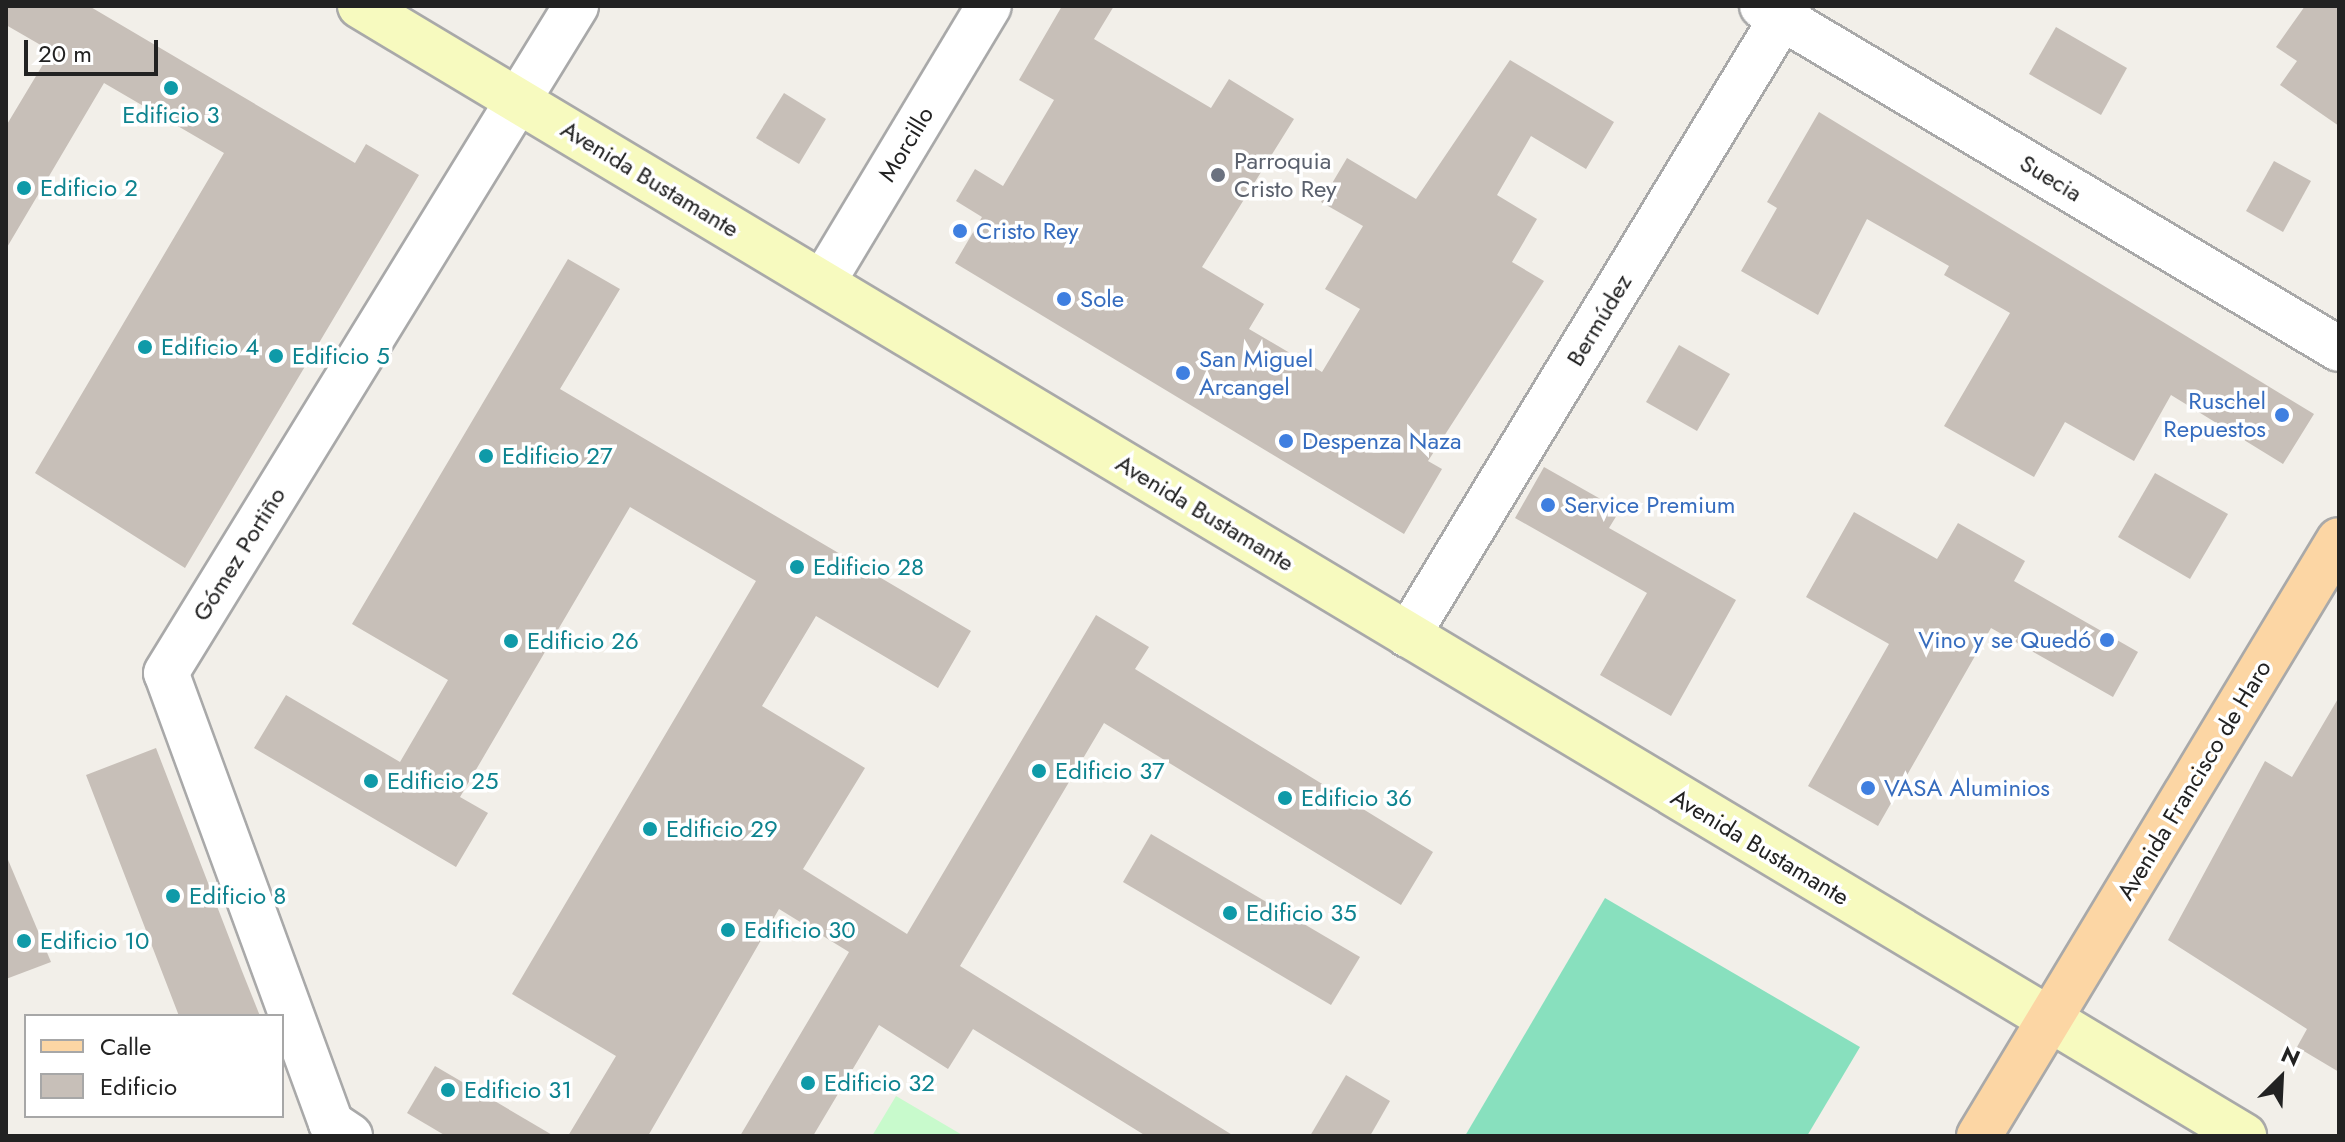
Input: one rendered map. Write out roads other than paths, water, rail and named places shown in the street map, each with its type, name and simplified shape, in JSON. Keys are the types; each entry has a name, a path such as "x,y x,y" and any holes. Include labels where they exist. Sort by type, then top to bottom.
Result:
{"main road":[{"name":"Avenida Bustamante","path":"360,6 2244,1136"},
{"name":"Avenida Francisco de Haro","path":"1979,1136 2339,540"}],"street":[{"name":"Gómez Portiño","path":"350,1136 331,1123 166,673 576,6"},
{"name":"Morcillo","path":"823,282 989,6"},
{"name":"Suecia","path":"1778,10 2339,349"},
{"name":"Bermúdez","path":"1408,635 1778,10"}],"place":[{"name":"Edificio 3","path":"171,88"},
{"name":"Parroquia Cristo Rey","path":"1218,175"},
{"name":"Edificio 2","path":"24,188"},
{"name":"Cristo Rey","path":"960,231"},
{"name":"Sole","path":"1064,299"},
{"name":"Edificio 4","path":"145,347"},
{"name":"Edificio 5","path":"276,356"},
{"name":"San Miguel Arcangel","path":"1183,373"},
{"name":"Ruschel Repuestos","path":"2282,415"},
{"name":"Despenza Naza","path":"1286,441"},
{"name":"Edificio 27","path":"486,456"},
{"name":"Service Premium","path":"1548,505"},
{"name":"Edificio 28","path":"797,567"},
{"name":"Vino y se Quedó","path":"2107,640"},
{"name":"Edificio 26","path":"511,641"},
{"name":"Edificio 37","path":"1039,771"},
{"name":"Edificio 25","path":"371,781"},
{"name":"VASA Aluminios","path":"1868,788"},
{"name":"Edificio 36","path":"1285,798"},
{"name":"Edificio 29","path":"650,829"},
{"name":"Edificio 8","path":"173,896"},
{"name":"Edificio 35","path":"1230,913"},
{"name":"Edificio 30","path":"728,930"},
{"name":"Edificio 10","path":"24,941"},
{"name":"Edificio 32","path":"808,1083"},
{"name":"Edificio 31","path":"448,1090"}]}
